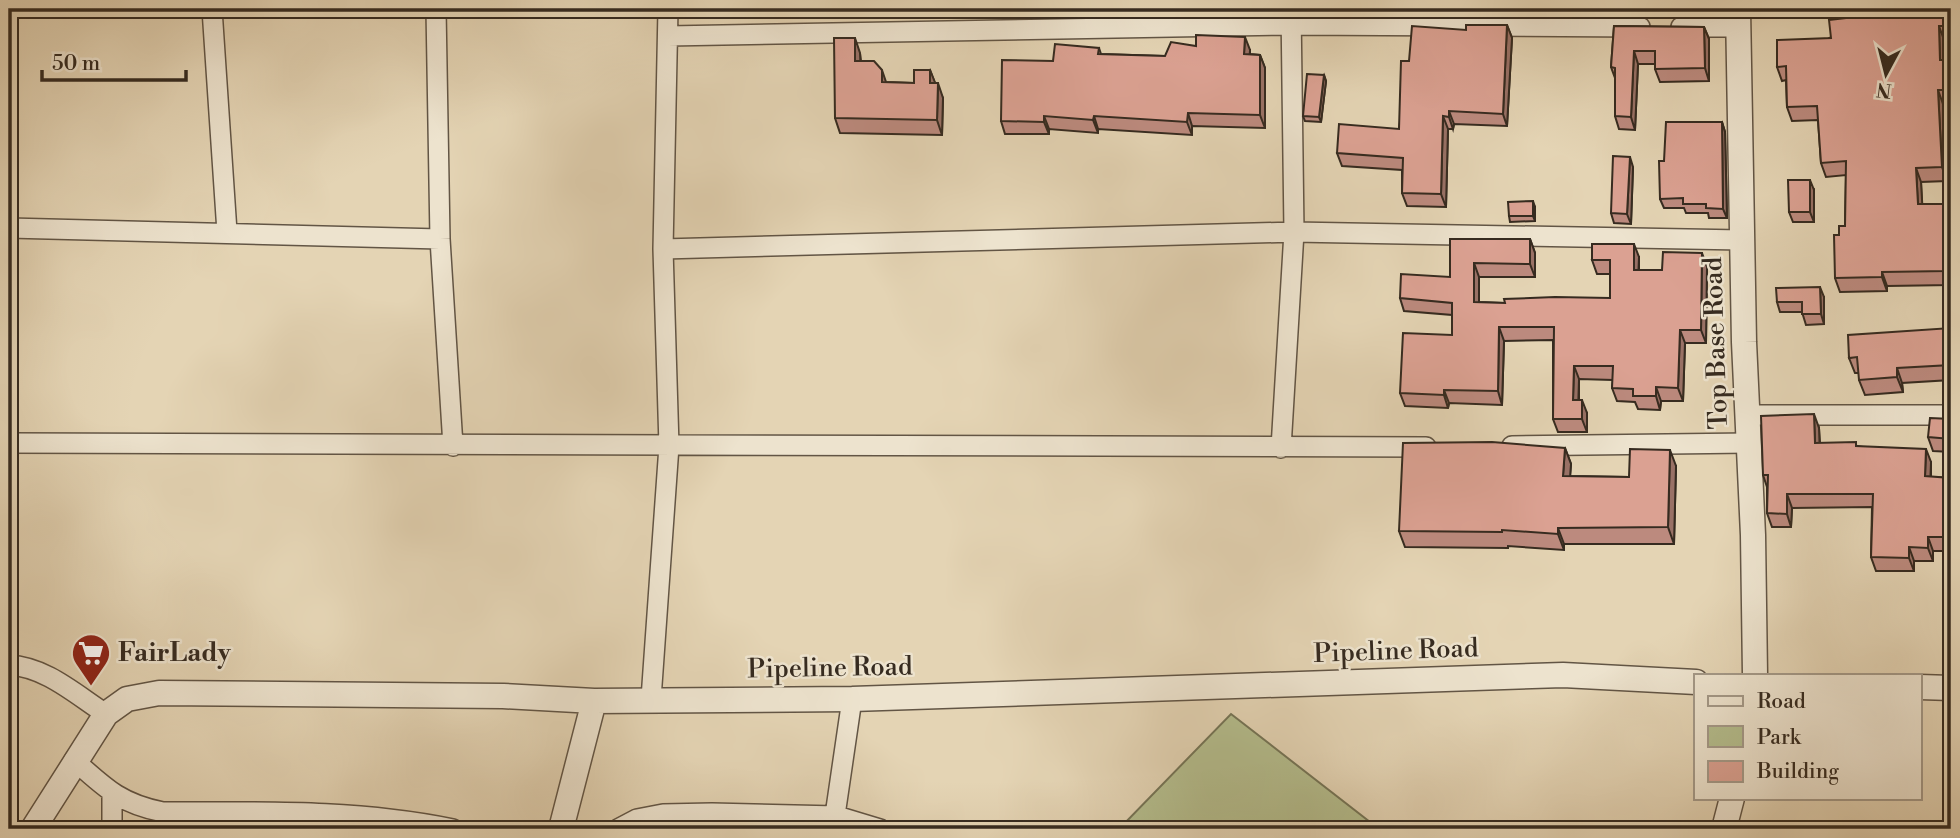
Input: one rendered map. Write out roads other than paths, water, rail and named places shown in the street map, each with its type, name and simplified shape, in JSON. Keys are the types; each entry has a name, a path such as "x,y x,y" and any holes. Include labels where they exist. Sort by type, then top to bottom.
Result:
{"street":[{"path":"212,9 227,232"},
{"path":"436,9 440,239 453,446"},
{"path":"651,699 669,446 663,249 668,9"},
{"path":"668,36 1291,17 1738,18"},
{"path":"1281,449 1294,232 1291,17"},
{"name":"Top Base Road","path":"1738,18 1755,674"},
{"path":"9,228 440,239"},
{"path":"663,249 1294,232 1742,240"},
{"path":"1748,415 1951,415"},
{"path":"9,443 1281,449 1446,447"},
{"path":"1488,446 1749,443"},
{"path":"9,665 27,666 44,673 106,714"},
{"name":"Pipeline Road","path":"33,829 74,760 106,714 127,699 159,693 503,696 594,701 852,699 1563,675 1694,682"},
{"path":"1922,687 1951,688"},
{"path":"835,823 852,699"},
{"path":"561,829 594,701"},
{"path":"74,760 112,795 141,807 163,812 330,812 373,815 453,829"},
{"path":"112,795 112,829"},
{"path":"1724,829 1731,800"},
{"path":"163,812 176,829"},
{"path":"618,829 637,819 663,814 835,823 880,829"}],"place":[{"name":"FairLady","path":"91,687"}]}
